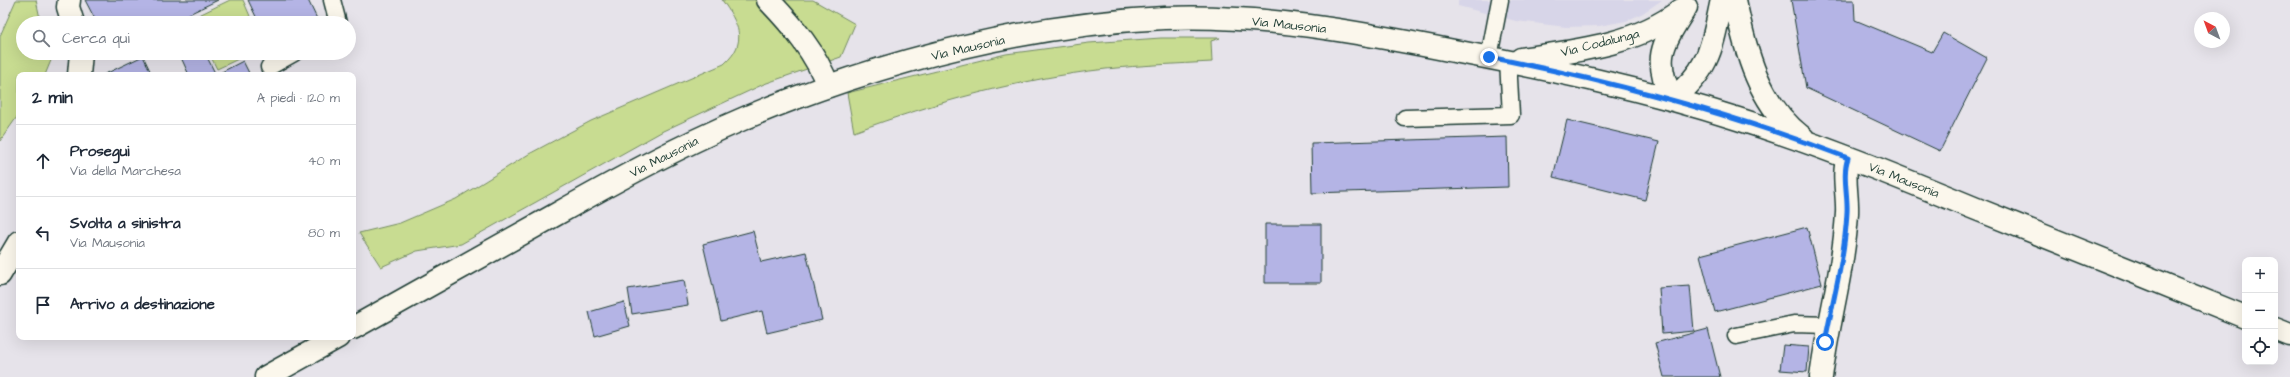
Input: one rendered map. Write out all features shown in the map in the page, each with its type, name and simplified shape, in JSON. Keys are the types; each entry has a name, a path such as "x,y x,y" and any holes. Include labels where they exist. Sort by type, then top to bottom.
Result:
{"main road":[{"path":"69,0 68,7 71,16"},
{"path":"768,0 809,48 822,70 828,86"},
{"path":"1672,99 1697,77 1708,59 1722,0"},
{"path":"1735,0 1745,48 1757,79 1785,122 1808,143"},
{"name":"Via Codalunga","path":"1498,59 1576,51 1637,35 1673,16 1689,3"},
{"name":"Via Codalunga","path":"1672,99 1661,72 1661,60 1664,46 1689,3"},
{"name":"Via Mausonia","path":"356,326 596,192 670,153 736,122 828,86 929,57 1004,39 1109,22 1167,18 1222,18 1296,24 1387,38 1597,80 1672,99 1808,143 1848,158 2242,316"},
{"path":"79,72 80,60"},
{"path":"1821,377 1828,325 1847,213 1846,171 1848,158"},
{"path":"0,274 16,247"},
{"path":"2278,330 2290,335"},
{"path":"266,377 333,340"}],"lane":[{"path":"332,0 336,16"},
{"path":"1405,118 1511,116 1498,59 1500,0"},
{"path":"269,67 282,60"},
{"path":"1736,336 1794,324 1828,325"}],"shaded area":[{"path":"1458,0 1662,0 1643,13 1626,21 1599,26 1566,27 1516,21 1458,6"}],"green space":[{"path":"16,0 36,0 39,16 16,16 16,60 51,60 46,72 16,72 16,118 0,141 0,36"},
{"path":"230,0 243,0 250,16 197,16"},
{"path":"722,0 813,0 855,24 841,57 764,84 663,131 461,244 417,251 381,267 359,233 400,223 456,199 529,154 591,121 724,64 732,56 739,40 733,17"},
{"path":"1161,38 1220,38 1211,41 1212,62 1119,68 1074,73 1010,85 916,111 854,132 847,93 1006,54 1089,43"},
{"path":"212,60 236,60 217,69"}],"building":[{"path":"85,0 218,0 188,16 93,16"},
{"path":"248,0 308,0 316,16 256,16"},
{"path":"1791,0 1854,0 1855,20 1932,52 1943,33 1987,58 1940,151 1806,88"},
{"path":"135,60 145,60 151,72 109,72"},
{"path":"182,60 208,60 214,72 188,72"},
{"path":"243,61 248,72 222,72"},
{"path":"1567,120 1659,142 1645,200 1553,177"},
{"path":"1507,137 1508,187 1312,193 1311,143"},
{"path":"1265,224 1321,224 1321,283 1265,283"},
{"path":"1807,227 1822,284 1715,312 1700,255"},
{"path":"753,231 761,262 806,252 822,320 767,333 762,311 721,321 703,244"},
{"path":"684,280 688,305 632,314 628,289"},
{"path":"1690,286 1694,331 1662,334 1659,288"},
{"path":"624,302 630,326 595,336 589,312"},
{"path":"1708,329 1720,377 1664,377 1655,343"},
{"path":"1783,345 1809,347 1807,372 1780,370"}],"route":[{"path":"1489,57 1597,80 1672,99 1736,118 1848,158 1846,162 1847,213 1844,237 1825,342"}]}
